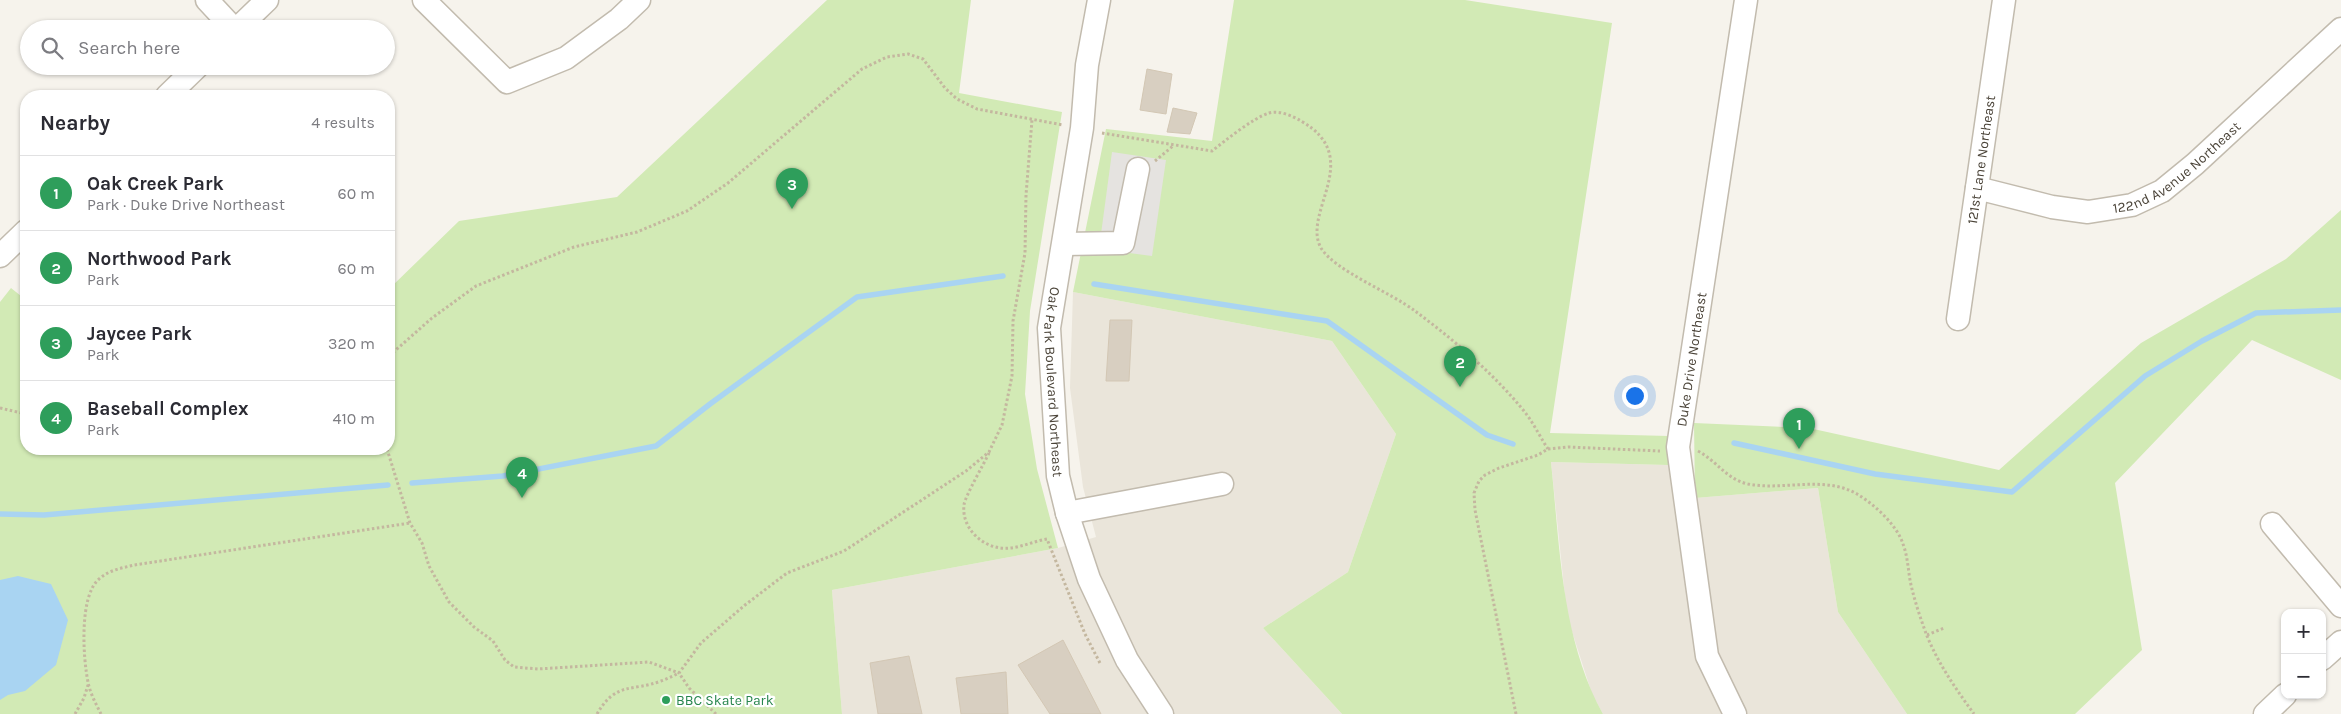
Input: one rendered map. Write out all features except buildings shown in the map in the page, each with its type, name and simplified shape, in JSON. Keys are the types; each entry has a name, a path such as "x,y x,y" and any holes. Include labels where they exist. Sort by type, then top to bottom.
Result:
{"street":[{"path":"206,0 227,20"},
{"path":"246,20 267,0"},
{"path":"424,0 507,82 566,58 619,19 639,0"},
{"name":"Oak Park Boulevard Northeast","path":"1099,0 1087,65 1082,128 1049,328 1058,476 1067,513 1096,596 1127,660 1162,714"},
{"name":"Duke Drive Northeast","path":"1735,714 1707,656 1679,452 1679,438 1746,0"},
{"name":"121st Lane Northeast","path":"1958,319 2004,0"},
{"name":"122nd Avenue Northeast","path":"1977,188 2052,207 2088,212 2132,205 2162,191 2195,164 2341,29"},
{"path":"173,90 189,75"},
{"path":"1064,244 1123,244 1138,169"},
{"path":"0,256 20,237"},
{"path":"1067,513 1222,484"},
{"path":"2272,524 2341,606"},
{"path":"2326,656 2341,642"},
{"path":"2265,714 2281,699"}],"path":[{"path":"395,351 432,318 476,286 574,247 637,232 687,211 728,182 862,69 887,57 908,54 923,59 945,88 957,99 977,108 1065,126"},
{"path":"1102,133 1212,151 1239,131 1270,113 1292,115 1304,122 1317,132 1330,155 1331,171 1317,232 1321,248 1340,266 1391,294 1460,346 1525,412 1548,449"},
{"path":"1032,120 1026,195 1025,253 1013,321 1012,376 1002,425 964,504 966,522 978,539 993,548 1011,548 1047,539 1085,634 1102,665"},
{"path":"0,408 20,413"},
{"path":"1516,714 1475,510 1474,493 1479,481 1499,468 1538,455 1548,449 1568,447 1679,452 1698,451 1710,458 1727,476 1747,483 1769,486 1822,484 1856,493 1887,519 1903,542 1912,586 1927,635 1948,680 1974,714"},
{"path":"597,714 604,702 619,690 660,682 679,672 701,643 745,605 787,573 844,551 966,471 989,452"},
{"path":"389,455 410,523 422,543 429,566 449,602 474,628 493,641 505,660 514,667 538,669 649,662 679,672 689,688 716,714"},
{"path":"101,714 88,684 84,638 86,602 92,586 100,578 115,569 410,523"},
{"path":"1927,635 1944,628"},
{"path":"75,714 88,684"}],"shaded area":[{"path":"1112,152 1166,160 1152,256 1099,249"},
{"path":"1073,292 1332,341 1396,434 1348,572 1263,628 1342,714 842,714 832,590 1058,548 1096,537 1083,487 1070,388"},
{"path":"1551,462 1668,465 1695,498 1818,488 1838,612 1907,714 1603,714 1592,694 1567,616"}],"green space":[{"path":"827,0 971,0 959,93 1062,112 1030,311 1025,394 1037,469 1058,548 832,590 842,714 0,714 0,302 11,288 20,295 20,455 395,455 395,283 459,221 617,197"},
{"path":"1234,0 1465,0 1612,23 1550,433 1669,436 1668,465 1551,462 1560,559 1570,623 1578,655 1589,685 1603,714 1342,714 1263,628 1348,572 1396,434 1332,341 1073,292 1106,129 1212,141"},
{"path":"2341,210 2341,380 2252,340 2115,483 2142,650 2075,714 1907,714 1838,612 1818,488 1695,498 1694,423 1809,428 1999,470 2141,343 2286,259"}],"water":[{"path":"18,576 51,584 68,620 56,665 25,691 8,695 0,700 0,580"}],"waterway":[{"path":"412,483 503,476 656,446 710,404 857,297 1003,276"},
{"path":"1094,284 1327,321 1487,435 1513,444"},
{"path":"1734,443 1875,474 2012,492 2145,376 2202,341 2256,313 2341,310"},
{"path":"0,514 44,515 388,485"}],"place":[{"name":"Jaycee Park","path":"792,209"},
{"name":"Northwood Park","path":"1460,387"},
{"name":"Oak Creek Park","path":"1799,449"},
{"name":"Baseball Complex","path":"522,498"},
{"name":"BBC Skate Park","path":"666,700"}]}
